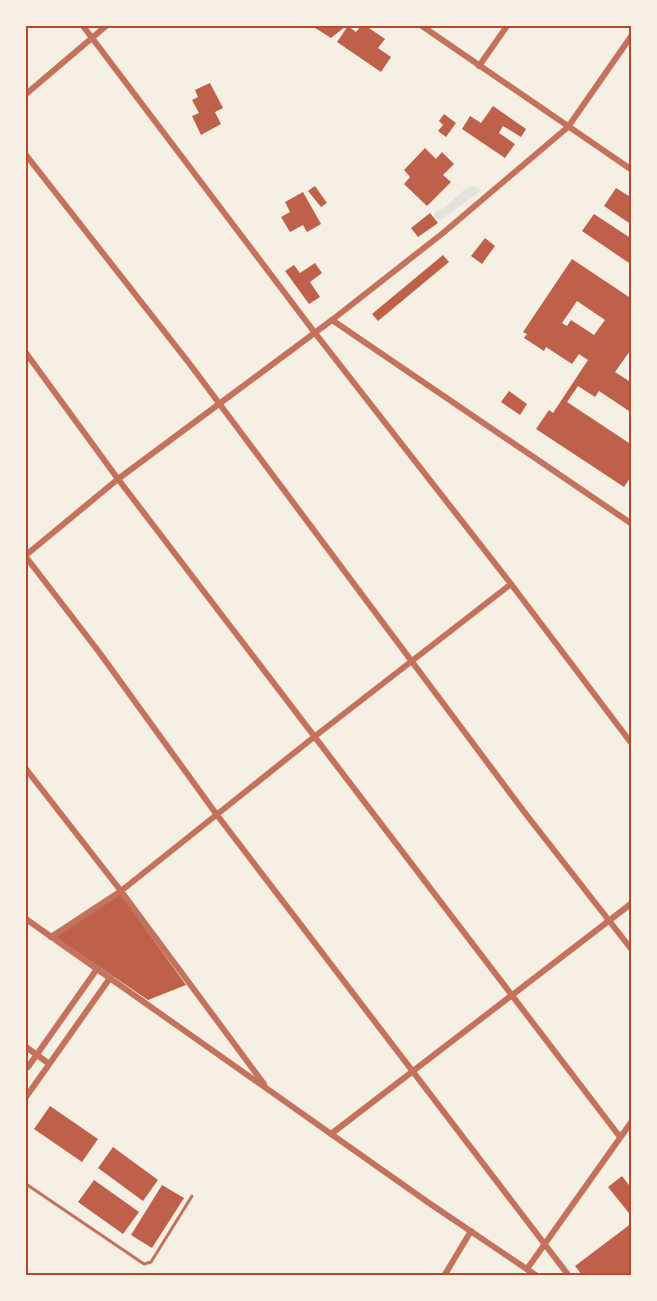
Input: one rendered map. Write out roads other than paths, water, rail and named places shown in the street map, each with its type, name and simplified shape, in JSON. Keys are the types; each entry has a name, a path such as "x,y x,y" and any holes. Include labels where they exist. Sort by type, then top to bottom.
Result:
{"street":[{"path":"83,26 315,333 511,584 632,744"},
{"path":"26,94 106,26"},
{"path":"422,26 632,170"},
{"path":"479,66 507,26"},
{"path":"569,1275 217,815 26,556 118,479 315,333 443,233 568,128 632,35"},
{"path":"26,156 189,363 525,813 632,950"},
{"path":"332,320 632,524"},
{"path":"26,354 118,479 620,1137"},
{"path":"51,937 121,891 314,736 511,584"},
{"path":"26,769 121,891 268,1090"},
{"path":"330,1134 632,903"},
{"path":"26,919 330,1134 537,1275"},
{"path":"40,1075 27,1066 97,969"},
{"path":"26,1097 110,978"},
{"path":"26,1047 48,1063"},
{"path":"527,1269 632,1121"},
{"path":"444,1275 471,1231"}],"lane":[{"path":"26,1184 147,1264 151,1262 192,1196"}]}
